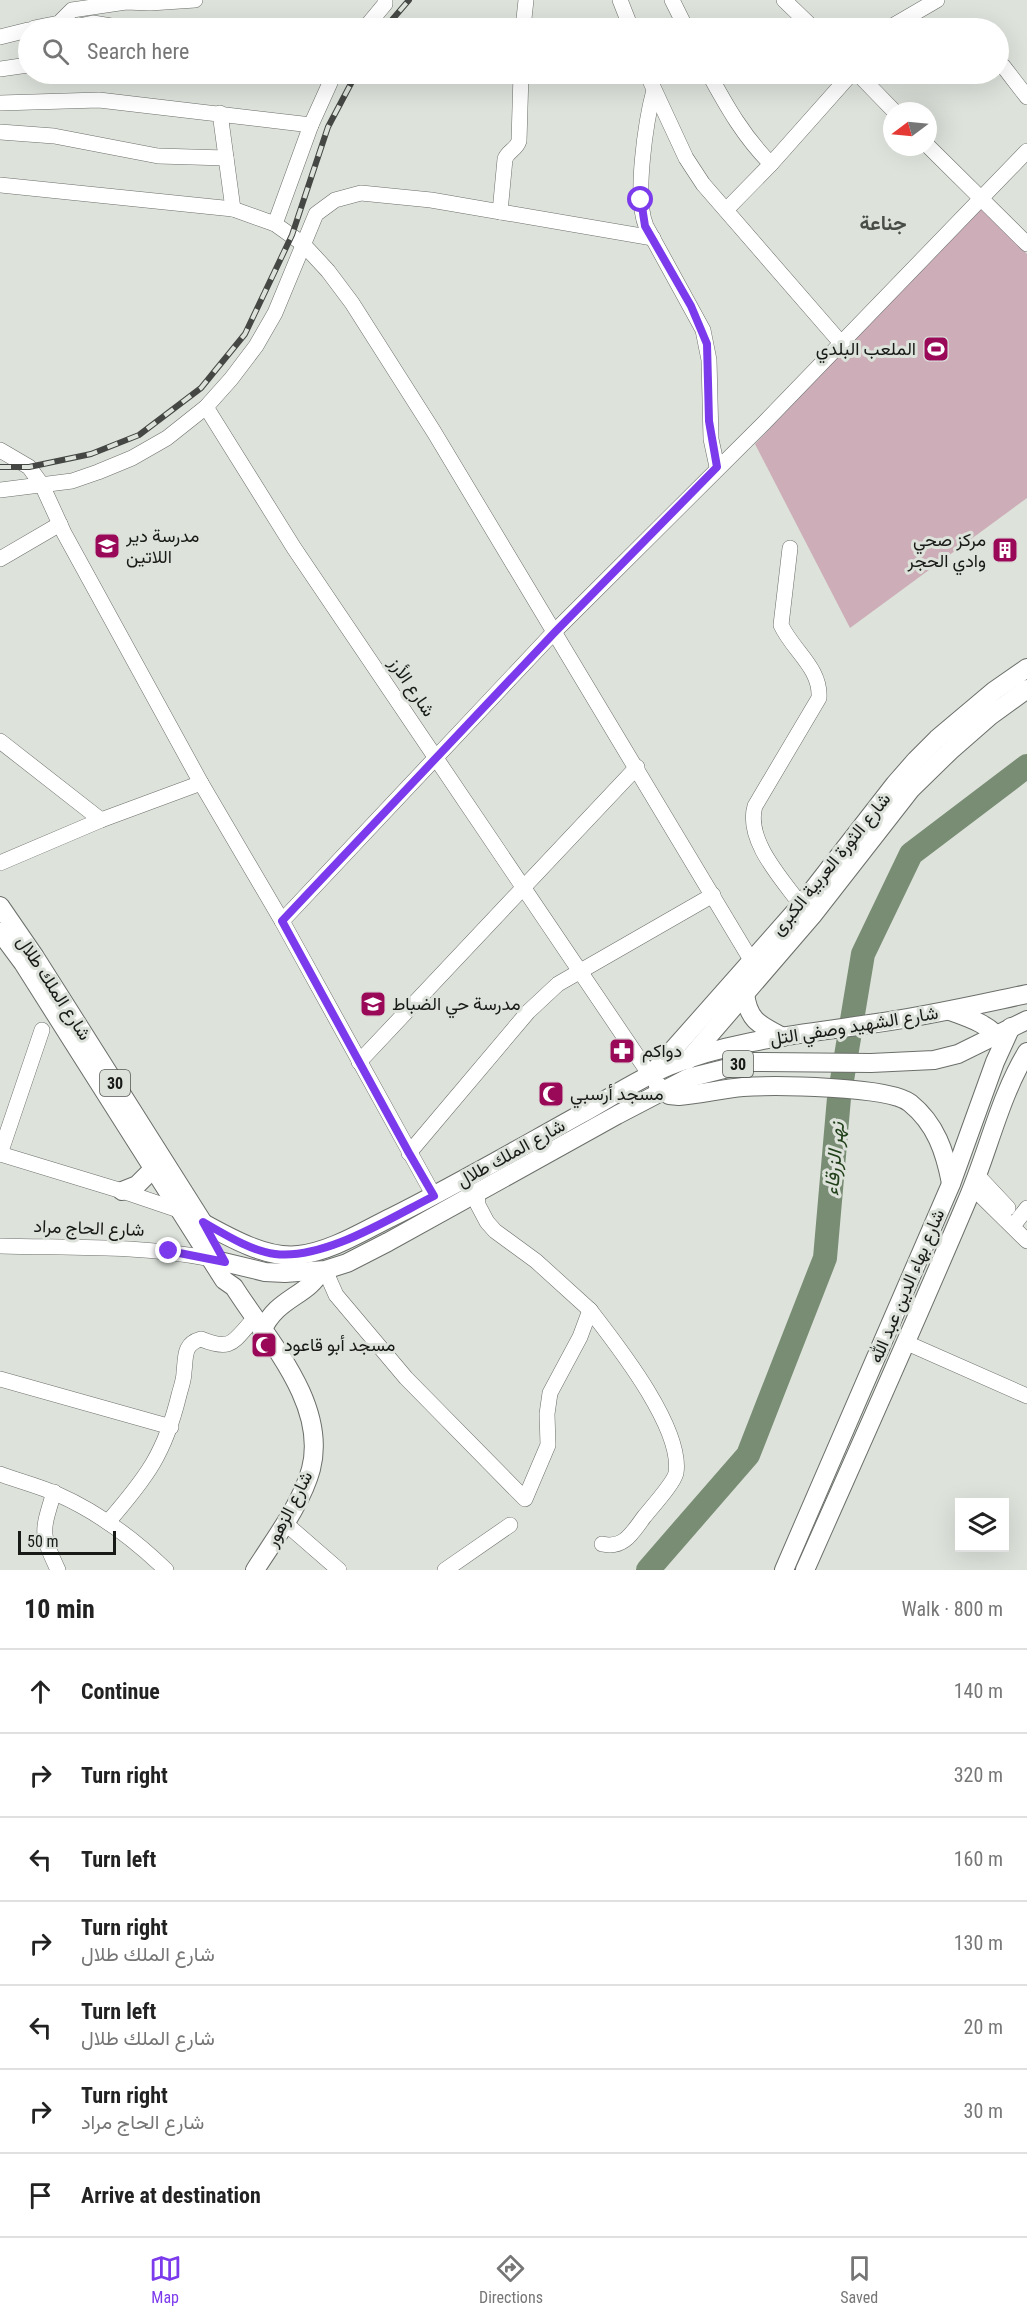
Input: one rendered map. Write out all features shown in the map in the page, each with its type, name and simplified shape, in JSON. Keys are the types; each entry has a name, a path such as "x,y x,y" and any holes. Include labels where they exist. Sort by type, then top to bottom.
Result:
{"main road":[{"name":"شارع الثورة العربية الكبرى","path":"650,1076 801,905 916,760 953,725 1027,668"},
{"name":"شارع الثورة العربية الكبرى","path":"662,1091 812,916 920,781 966,737 1027,688"},
{"name":"شارع الملك طلال","path":"0,906 42,967 203,1222 218,1261"},
{"name":"شارع الملك طلال","path":"0,932 181,1211 218,1261 248,1269 285,1273 323,1270 347,1263 662,1091"},
{"path":"745,993 746,1005 756,1021 783,1037"},
{"name":"شارع الشهيد وصفي التل","path":"650,1076 689,1059 719,1050 783,1037 950,1011 1027,993"},
{"name":"شارع بهاء الدين عبد الله","path":"784,1570 951,1184 1003,1036 1027,1001"},
{"path":"950,1011 974,1020 1003,1036 1008,1070 1005,1095"},
{"name":"شارع الشهيد وصفي التل","path":"662,1091 688,1078 735,1065 768,1061 871,1064 948,1058 1003,1036 1027,1020"},
{"name":"شارع بهاء الدين عبد الله","path":"805,1570 907,1343 975,1182 1005,1095 1027,1052"},
{"path":"650,1076 662,1091 669,1095 679,1096 740,1088 811,1088 870,1091 893,1095 910,1102 930,1125 944,1150 951,1184"},
{"name":"شارع الملك طلال","path":"181,1211 273,1254 298,1255 319,1250 345,1240 434,1196 650,1076"},
{"path":"122,1191 137,1185 153,1169"},
{"name":"شارع الزهور","path":"218,1261 232,1277 234,1287 283,1360 304,1397 312,1431 314,1449 311,1469 305,1485 285,1523 255,1570"},
{"path":"258,1325 311,1284 323,1270"}],"street":[{"path":"64,18 72,10 126,2 195,0"},
{"path":"373,18 386,0"},
{"path":"524,18 526,0"},
{"path":"620,0 627,18"},
{"path":"672,0 681,18"},
{"path":"784,0 803,18"},
{"path":"906,18 938,0"},
{"path":"0,36 18,32"},
{"path":"0,69 18,66"},
{"path":"1009,74 1027,97"},
{"path":"275,224 311,125 329,84"},
{"path":"500,212 505,159 516,149 519,141 521,84"},
{"path":"651,84 686,158 703,184 841,343"},
{"path":"714,84 750,143 771,164"},
{"path":"726,210 771,164 842,84"},
{"path":"868,84 885,102"},
{"path":"654,90 646,123 641,200 643,220 691,306 707,344 709,421 717,467"},
{"path":"7,103 99,100 311,125"},
{"path":"220,113 233,209"},
{"path":"0,132 54,136 158,156 226,158"},
{"path":"282,921 555,632 717,467 764,423 1027,151"},
{"path":"937,155 1027,244"},
{"path":"0,185 233,209 275,224 303,244 328,271 352,303 434,432 751,960"},
{"path":"0,490 72,481 132,458 166,438 206,407 231,379 261,338 275,313 316,214 334,200 361,193 431,200 653,238"},
{"name":"شارع الأرز","path":"206,407 294,548 650,1076"},
{"path":"0,450 29,467 42,485 60,524 201,783 282,921 434,1196"},
{"path":"0,559 60,524"},
{"path":"790,548 782,625 786,636 816,674 820,686 819,698 755,806 752,817 755,836 776,872 801,905"},
{"path":"3,747 101,820"},
{"path":"359,1062 637,767"},
{"path":"0,863 101,820 201,783"},
{"path":"409,1153 528,1012 558,984 713,895"},
{"path":"42,1030 0,1154 181,1211"},
{"path":"975,1182 1021,1220 1027,1241"},
{"path":"477,1194 478,1205 495,1231 536,1261 590,1310 635,1368 667,1429 675,1454 676,1475 626,1541 612,1546 602,1544"},
{"path":"0,1261 3,1246"},
{"name":"شارع الحاج مراد","path":"3,1246 169,1251 218,1261"},
{"path":"323,1270 336,1294 392,1361 525,1499 548,1445 547,1414 550,1393 580,1337 590,1310"},
{"path":"108,1521 145,1477 162,1450 171,1427 188,1347 201,1339 221,1345 232,1343 258,1325"},
{"path":"907,1343 1027,1396"},
{"path":"0,1379 171,1427"},
{"path":"0,1474 54,1492 108,1521 148,1552 166,1570"},
{"path":"54,1492 44,1526 44,1535 58,1570"},
{"path":"285,1523 339,1570"},
{"path":"445,1570 510,1525"}],"shaded area":[{"name":"الملعب البلدي","path":"981,207 1027,254 1027,498 850,628 755,444"}],"waterway":[{"name":"نهر الزرقاء","path":"648,1570 748,1455 825,1258 839,1098 863,954 911,854 1027,766"}],"railway":[{"path":"394,18 409,0"},
{"path":"0,467 29,467 91,454 139,435 201,388 245,334 292,235 328,127 351,84"}],"place":[{"name":"الملعب البلدي","path":"936,349"},
{"name":"مدرسة دير اللاتين","path":"107,546"},
{"name":"مركز صحي وادي الحجر","path":"1005,550"},
{"name":"مدرسة حي الضباط","path":"373,1004"},
{"name":"دواكم","path":"622,1051"},
{"name":"مسجد أرسبي","path":"551,1094"},
{"name":"مسجد أبو قاعود","path":"264,1345"}],"district":[{"name":"جناعة","path":"883,223"}],"route":[{"path":"169,1251 225,1262 203,1222 218,1231 273,1254 298,1255 345,1240 434,1196 282,921 555,632 717,467 709,421 707,344 703,330 681,286 645,226 641,200"}]}
